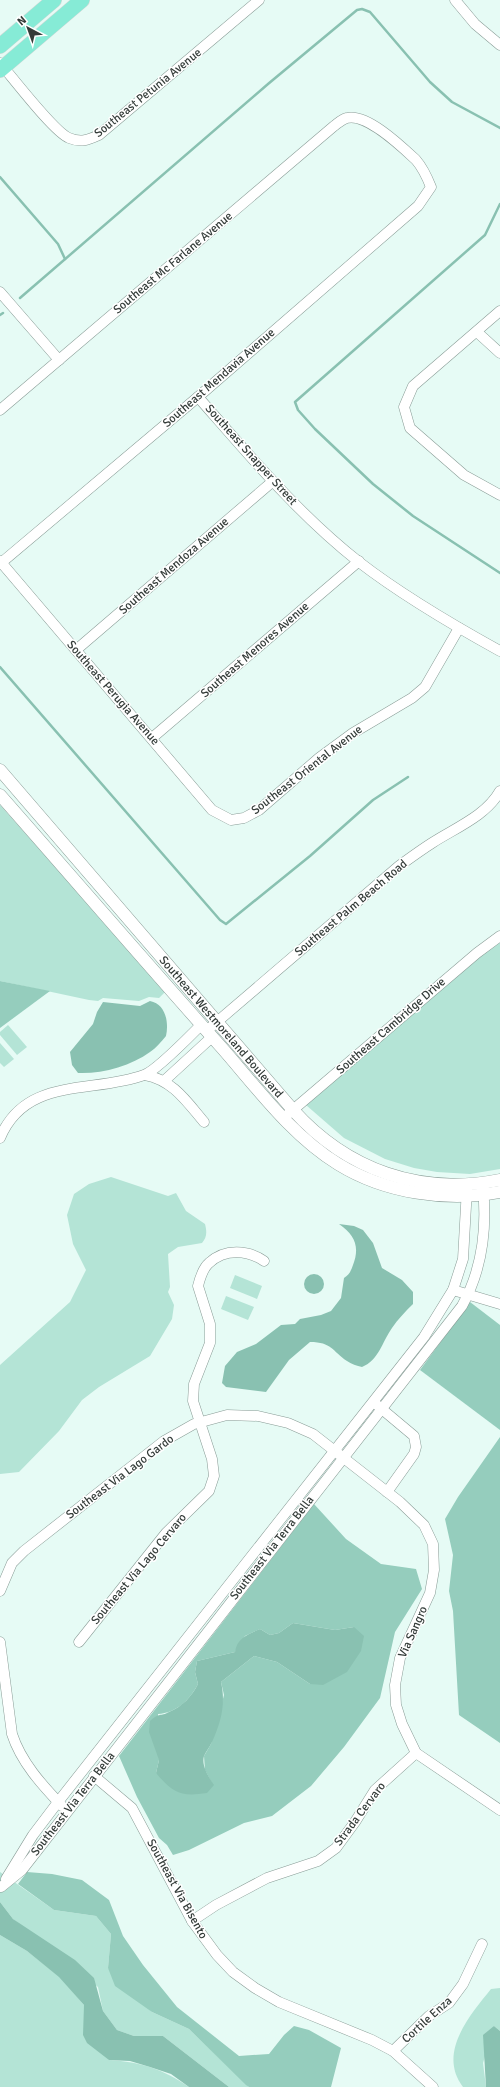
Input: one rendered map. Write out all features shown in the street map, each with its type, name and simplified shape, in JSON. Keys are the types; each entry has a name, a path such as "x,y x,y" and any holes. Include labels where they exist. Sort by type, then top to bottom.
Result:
{"main road":[{"path":"0,46 54,0"},
{"path":"1,66 82,0"}],"street":[{"name":"Southeast Petunia Avenue","path":"1,66 56,128 69,138 84,141 99,136 259,0"},
{"path":"455,0 475,24 500,45"},
{"name":"Southeast Mc Farlane Avenue","path":"0,410 334,126 347,118 364,119 377,128 416,161 426,175 431,187"},
{"name":"Southeast Mendavia Avenue","path":"1,562 198,397 418,206 431,187"},
{"path":"0,292 59,360"},
{"path":"500,312 413,386 404,407 410,428 464,475 500,495"},
{"path":"477,332 500,353"},
{"name":"Southeast Snapper Street","path":"198,397 272,482 309,518 359,561 404,594 500,651"},
{"name":"Southeast Mendoza Avenue","path":"76,650 272,482"},
{"name":"Southeast Menores Avenue","path":"152,738 359,561"},
{"name":"Southeast Perugia Avenue","path":"1,562 212,810 231,820"},
{"name":"Southeast Oriental Avenue","path":"231,820 244,818 259,810 319,758 353,733 412,698 424,687 459,628"},
{"name":"Southeast Westmoreland Boulevard","path":"0,770 217,1022 316,1148 338,1164 364,1178 386,1186 427,1194 467,1197 500,1180"},
{"name":"Southeast Palm Beach Road","path":"207,1031 400,866 432,843 481,813 495,800 500,791"},
{"name":"Southeast Westmoreland Boulevard","path":"0,795 207,1031 289,1114 344,1155 391,1176 442,1184 467,1184 500,1192"},
{"name":"Southeast Cambridge Drive","path":"289,1114 477,953 500,936"},
{"path":"0,1138 17,1112 41,1095 53,1091 145,1075 207,1031"},
{"path":"164,1081 207,1031"},
{"path":"145,1075 164,1081 181,1094 204,1122"},
{"name":"Southeast Via Terra Bella","path":"1,1889 33,1835 58,1802 424,1337 453,1290 463,1259 467,1184"},
{"name":"Southeast Via Terra Bella","path":"1,1889 22,1870 66,1811 458,1311 469,1295 478,1268 483,1243 483,1189"},
{"name":"Southeast Via Lago Cervaro","path":"79,1642 166,1533 209,1491 214,1476 212,1460 193,1401 194,1384 210,1343 210,1324 198,1286 201,1276 208,1264 218,1257 231,1252 255,1254 264,1260"},
{"path":"453,1290 500,1304"},
{"path":"372,1402 414,1436 416,1447 414,1454 387,1492"},
{"name":"Southeast Via Lago Gardo","path":"0,1591 12,1564 24,1551 164,1441 194,1424 227,1415 258,1416 288,1422 313,1434 334,1450"},
{"name":"Via Sangro","path":"334,1450 387,1492 424,1525 433,1544 434,1570 430,1593 400,1658 395,1685 396,1705 402,1724 416,1753"},
{"path":"0,1642 12,1734 17,1748 25,1761 66,1811"},
{"path":"416,1753 500,1810"},
{"name":"Strada Cervaro","path":"192,1921 216,1905 267,1878 318,1861 324,1857 336,1848 355,1822 375,1790 416,1753"},
{"name":"Southeast Via Bisento","path":"94,1776 132,1808 192,1921 217,1955 233,1972 255,1988 280,2002 372,2040 393,2052 433,2087"},
{"name":"Cortile Enza","path":"393,2052 429,2016 449,2003 463,1984 482,1944"}],"shaded area":[{"path":"0,805 166,991 159,998 149,997 139,1001 103,998 98,1001 0,981"},
{"path":"500,942 500,1169 470,1174 437,1172 414,1168 385,1159 344,1138 306,1105 480,956"},
{"path":"0,981 50,991 0,1028"},
{"path":"150,1001 160,1006 163,1010 167,1025 166,1036 156,1047 142,1057 116,1068 97,1072 78,1073 72,1065 70,1052 93,1024 97,1012 103,1002 140,1006"},
{"path":"8,1025 27,1047 17,1055 0,1035 0,1032"},
{"path":"0,1043 14,1059 4,1067 0,1063"},
{"path":"111,1177 168,1196 176,1193 186,1211 205,1224 206,1236 202,1243 178,1247 168,1254 170,1287 168,1292 174,1305 172,1319 150,1356 99,1387 82,1400 59,1431 19,1472 0,1474 0,1365 70,1302 86,1270 73,1244 67,1215 74,1194 89,1184"},
{"path":"339,1224 354,1226 363,1230 373,1243 382,1268 402,1280 413,1292 413,1304 394,1325 380,1350 372,1360 362,1367 349,1362 327,1345 317,1342 310,1342 289,1360 266,1392 226,1387 222,1383 225,1366 237,1352 256,1344 281,1325 295,1324 300,1319 321,1315 331,1311 341,1298 344,1278 349,1274 355,1259 356,1247 352,1237"},
{"path":"314,1274 321,1277 324,1284 321,1291 314,1294 307,1291 304,1284 307,1277"},
{"path":"235,1275 262,1286 257,1299 230,1288"},
{"path":"226,1296 254,1307 248,1320 221,1309"},
{"path":"470,1302 500,1325 500,1430 420,1370"},
{"path":"500,1437 500,1743 459,1715 453,1611 449,1591 453,1555 445,1519 458,1497"},
{"path":"314,1504 346,1539 381,1564 416,1569 422,1589 395,1632 380,1698 344,1747 311,1786 272,1816 244,1823 189,1850 173,1855 167,1845 159,1838 137,1797 119,1756","holes":["293,1623 335,1630 354,1627 310,1684 277,1662 254,1656 221,1682 224,1695 211,1744 204,1756 205,1770 213,1785 156,1773 159,1760 158,1714 171,1711 182,1705 195,1690 198,1684 195,1672 197,1661 235,1652 245,1636 260,1629 270,1635 279,1633"]},
{"path":"293,1623 335,1630 354,1627 364,1636 361,1651 347,1672 323,1685 310,1684 277,1662 254,1656 221,1682 223,1698 222,1713 215,1735 203,1760 206,1771 214,1785 207,1793 198,1794 183,1794 172,1789 156,1773 159,1760 149,1732 150,1721 156,1716 174,1710 190,1697 198,1684 195,1672 197,1661 235,1652 238,1643 244,1637 260,1629 270,1635 279,1633"},
{"path":"0,1872 54,1910 96,1916 111,1934 108,1968 152,2012 189,2029 249,2087 229,2087 163,2036 134,2036 117,2030 103,2011 98,1987 13,1919 0,1902"},
{"path":"27,1872 52,1874 82,1880 109,1900 123,1936 143,1965 177,2007 239,2056 269,2054 284,2035 294,2026 309,2030 341,2048 331,2087 249,2087 246,2085 189,2029 152,2012 115,1986 108,1968 111,1934 96,1916 54,1910 18,1884"},
{"path":"0,1902 13,1919 75,1960 94,1978 103,2011 117,2030 134,2036 163,2036 229,2087 189,2087 171,2074 130,2061 109,2060 87,2043 83,2035 84,2005 59,1977 27,1951 0,1935"},
{"path":"0,1935 27,1951 60,1977 84,2005 109,2060 142,2065 161,2071 189,2087 0,2087"},
{"path":"500,1988 500,2031 494,2026 483,2063 486,2087 463,2087 456,2074 453,2061 459,2035 474,2010 491,1989"},
{"path":"494,2026 500,2031 500,2087 486,2087 483,2035"}],"waterway":[{"path":"20,298 268,84 357,10 362,9 370,12 430,82 452,102 500,128"},
{"path":"0,177 58,244 65,259"},
{"path":"500,204 485,235 295,402 298,410 315,429 373,484 413,516 500,573"},
{"path":"0,667 220,920 226,924 310,856 373,800 408,777"}]}
